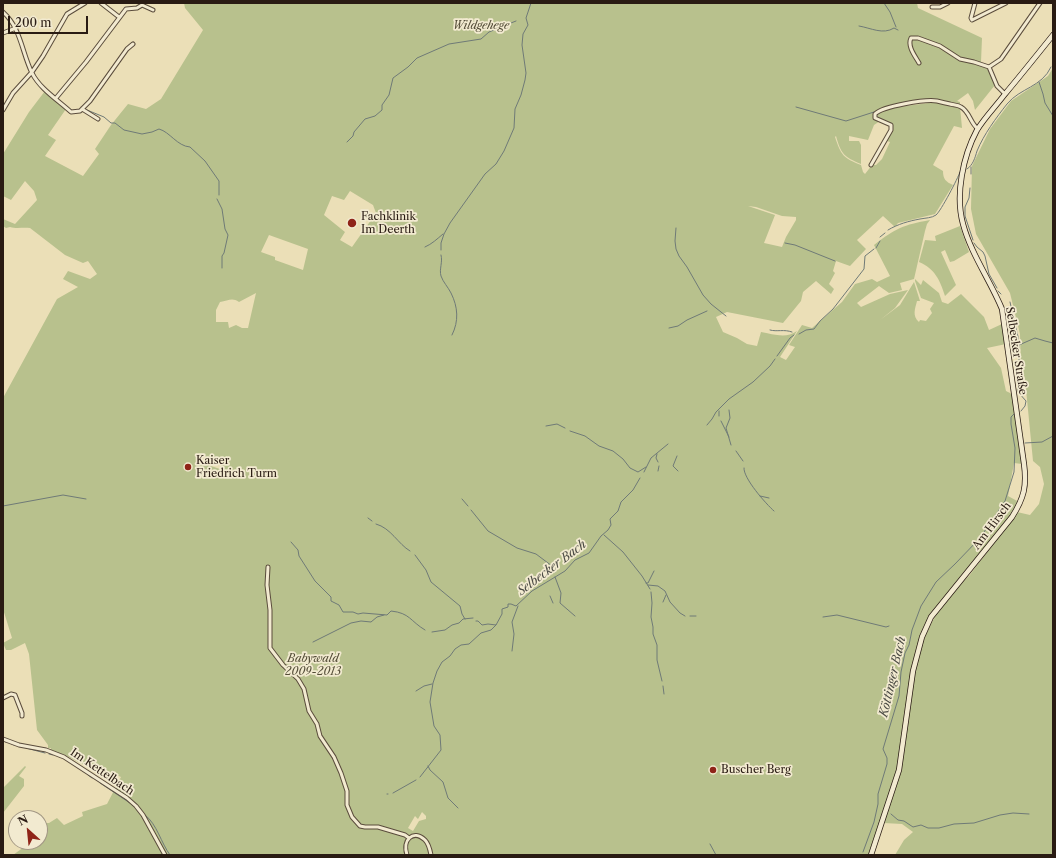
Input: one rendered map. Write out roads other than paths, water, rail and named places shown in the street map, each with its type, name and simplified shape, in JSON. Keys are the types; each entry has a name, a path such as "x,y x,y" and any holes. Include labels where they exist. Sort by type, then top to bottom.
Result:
{"main road":[{"name":"Selbecker Straße","path":"1021,443 1002,309 994,290 969,244 962,222 959,199 962,177 970,147 978,129 1053,35"},
{"name":"Am Hirsch","path":"871,855 899,770 916,657 926,627 939,607 1018,507 1024,491 1026,479 1021,443"}],"street":[{"path":"3,110 13,93 32,72 67,14 85,3"},
{"path":"101,3 119,18"},
{"path":"932,7 940,7 948,3"},
{"path":"975,3 971,18 972,20 1006,3"},
{"path":"989,67 1001,59 1040,3"},
{"path":"56,98 86,62 126,9 137,8 142,5 153,10"},
{"path":"3,12 16,28 32,72 42,87 71,112 77,112 82,109 93,97 127,49 133,44"},
{"path":"3,33 16,28"},
{"path":"919,63 910,47 910,41 912,38 918,38 940,46 960,59 989,67 996,84 1005,94"},
{"path":"871,165 891,130 891,125 875,118 875,114 888,108 902,104 937,101 960,106 967,113 973,125 978,129"},
{"path":"82,109 98,119"},
{"path":"268,567 267,585 270,610 270,648 283,665 298,679 304,689 308,711 317,724 320,736 334,757 341,773 347,791 347,804 352,817 360,826 365,828 378,827 405,834 409,838 419,837 426,841 431,855"},
{"path":"3,698 13,694 16,696 22,716"},
{"name":"Im Kettelbach","path":"3,739 46,750 64,757 127,798 143,815 165,855"},
{"path":"407,855 405,845 409,838"}],"waterway":[{"path":"441,250 441,243 450,223 485,174 496,164 504,151 514,128 515,109 521,95 526,73 522,45 523,34 528,25 526,18 531,3"},
{"path":"884,3 890,12 896,27"},
{"path":"347,142 365,119 375,116 382,110 382,105 389,95 393,78 417,58 449,44 481,39 489,32 506,23 516,21"},
{"path":"859,26 881,31 894,28 898,30"},
{"name":"Selbecker Bach","path":"967,169 974,161 977,151 987,132 1007,104 1018,94 1042,79 1051,67"},
{"path":"1039,82 1045,103 1053,116"},
{"path":"796,107 846,121 874,112"},
{"path":"87,110 104,117 111,123 115,123 124,130 142,134 159,129 167,133 177,142 190,147 205,161 219,181 219,195"},
{"name":"Köttinger Bach","path":"971,167 971,174"},
{"name":"Selbecker Bach","path":"888,230 904,223 936,215 960,172"},
{"name":"Köttinger Bach","path":"970,188 969,198 965,207 965,216 973,240"},
{"path":"217,199 222,209 225,229 228,235 222,256 222,268"},
{"path":"676,228 675,241 679,256 703,295 711,304 726,316"},
{"name":"Selbecker Bach","path":"880,237 885,233"},
{"path":"425,247 443,234"},
{"name":"Selbecker Bach","path":"876,248 880,241"},
{"path":"785,243 795,245 835,261"},
{"name":"Köttinger Bach","path":"974,243 983,252 989,274 997,288"},
{"name":"Selbecker Bach","path":"799,334 806,330 814,329 833,309 864,269 865,256 874,249"},
{"path":"441,255 441,276 451,293 457,314 456,324 452,335"},
{"name":"Köttinger Bach","path":"998,291 1001,294"},
{"name":"Köttinger Bach","path":"1010,302 1019,341"},
{"path":"669,328 678,326 707,311"},
{"path":"770,330 792,332"},
{"name":"Selbecker Bach","path":"777,356 790,338 794,335"},
{"path":"1019,345 1035,338 1053,343"},
{"name":"Köttinger Bach","path":"1019,344 1019,377"},
{"name":"Selbecker Bach","path":"707,425 716,412 729,399 753,382 770,366 775,359"},
{"name":"Köttinger Bach","path":"1018,386 1018,392 1026,401 1025,406 1021,411"},
{"path":"729,410 730,418 726,428 731,445"},
{"name":"Selbecker Bach","path":"719,411 719,416"},
{"name":"Köttinger Bach","path":"863,852 874,822 878,804 878,794 887,764 887,758 883,749 899,696 901,672 912,630 921,606 936,582 980,538 1005,501 1014,472 1015,448 1011,424 1011,417 1014,414"},
{"path":"721,421 729,437"},
{"path":"546,426 557,424 565,428"},
{"path":"570,431 585,436 599,446 613,451 623,459 630,468 638,472 646,467"},
{"path":"1025,443 1042,442 1053,436"},
{"name":"Selbecker Bach","path":"644,472 651,458 668,444"},
{"path":"736,451 743,461"},
{"name":"Selbecker Bach","path":"657,454 656,458 658,462"},
{"path":"677,456 673,466 678,471"},
{"path":"658,471 659,466"},
{"path":"744,468 747,478 751,484 774,511"},
{"name":"Selbecker Bach","path":"476,621 482,625 496,625 502,614 502,609 508,607 508,604 516,606 532,591 565,571 575,560 589,553 601,536 608,530 611,525 610,519 618,511 621,502 633,490 640,478"},
{"path":"3,506 63,495 86,499"},
{"path":"760,496 769,498"},
{"path":"462,499 468,506"},
{"path":"471,510 488,531 517,548 536,554 552,566 555,572"},
{"path":"368,518 372,521"},
{"path":"376,524 390,532 410,551"},
{"path":"604,535 623,552 642,576 650,589"},
{"name":"Selbecker Bach","path":"291,542 298,550 299,556 315,581 331,597 331,601 339,605 343,612 387,615 391,611 397,612 406,616 425,630"},
{"path":"415,555 426,570 431,582 460,606 465,619"},
{"path":"646,583 648,583 654,571"},
{"path":"555,577 561,593 560,603 575,616"},
{"path":"648,585 658,586 665,591 670,602 680,613 685,616"},
{"path":"651,592 653,634 657,645 657,660 662,681"},
{"path":"663,602 666,595"},
{"path":"550,596 553,603"},
{"path":"512,651 514,634 512,622 518,606"},
{"path":"313,642 351,623 361,621 371,622 377,617 384,615"},
{"path":"823,617 837,615 886,627 889,626"},
{"path":"690,616 696,616"},
{"name":"Selbecker Bach","path":"432,632 445,630 452,625 459,623 463,619 473,618"},
{"path":"420,777 441,750 440,735 434,726 430,702 433,683 437,671 442,662 450,656 455,649 461,645 469,644 481,633 491,630 496,625"},
{"path":"416,691 424,686 432,684"},
{"path":"663,686 664,694"},
{"path":"10,743 14,745"},
{"path":"26,748 45,753"},
{"path":"49,754 53,755"},
{"path":"428,766 430,770 443,782 448,798 458,808"},
{"path":"80,769 84,772"},
{"path":"88,775 92,778"},
{"path":"393,793 416,780"},
{"path":"100,783 133,805"},
{"path":"891,814 898,820 904,821 913,827 921,825 928,828 974,823 1000,815 1013,813 1029,814"},
{"path":"145,815 153,823 170,855"},
{"path":"710,844 716,855"}],"place":[{"name":"Fachklinik Im Deerth","path":"352,223"},
{"name":"Kaiser Friedrich Turm","path":"188,467"},
{"name":"Buscher Berg","path":"713,770"}],"park label":[{"name":"Wildgehege","path":"481,26"},
{"name":"Babywald 2009-2013","path":"313,665"}]}
